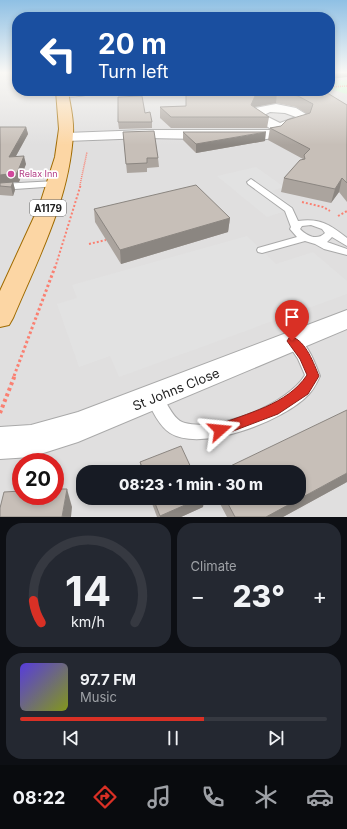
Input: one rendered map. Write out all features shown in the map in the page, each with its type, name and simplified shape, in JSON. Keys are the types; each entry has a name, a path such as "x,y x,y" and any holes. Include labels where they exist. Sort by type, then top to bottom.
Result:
{"main road":[{"name":"A1179","path":"0,318 45,215 63,160 66,138 63,96"}],"street":[{"path":"66,138 146,134 260,136 274,134 279,128"},
{"name":"St Johns Close","path":"0,443 16,444 73,429 154,398 347,319"}],"lane":[{"path":"251,182 289,210 321,225 347,243"},
{"path":"0,187 56,184"},
{"path":"289,210 299,232 328,247 347,252"},
{"path":"299,232 302,222 321,225 330,233 329,236 316,240"},
{"path":"154,398 165,416 177,429 194,434 210,433 273,410 304,390 313,376 304,356 292,341"}],"path":[{"path":"300,201 323,207 342,219"},
{"path":"338,216 347,211"},
{"path":"89,244 106,240"},
{"path":"0,413 51,279"}],"shaded area":[{"path":"0,96 347,96 347,517 0,517"},
{"path":"256,167 284,187 272,191 295,208 267,217 217,176"},
{"path":"247,236 276,264 313,252 347,281 347,294 119,377 110,356 79,367 57,304 77,298 72,285"}],"building":[{"path":"142,96 145,113 150,112 152,122 118,122 118,97"},
{"path":"186,96 255,96 251,105 269,117 171,117 160,107 186,106"},
{"path":"298,96 332,96 347,105 347,183 342,178 335,189 284,178 300,160 305,159 304,155 310,149 270,128 281,126 287,120 310,113 313,104"},
{"path":"0,127 26,127 9,157 24,156 17,173 0,175"},
{"path":"154,131 158,158 147,158 147,163 126,164 123,132"},
{"path":"183,132 266,132 196,144"},
{"path":"13,182 11,187 0,186 0,183"},
{"path":"196,185 230,218 120,250 94,209"},
{"path":"347,410 347,473 306,495 306,465 233,465"},
{"path":"181,446 190,465 141,465 140,462"},
{"path":"64,489 67,489 62,517 0,517 0,508 4,492 12,492 12,505 64,505"},
{"path":"156,505 185,505 160,516"},
{"path":"229,505 288,505 266,517 235,517"}],"place":[{"name":"Relax Inn","path":"11,174"}],"route":[{"path":"220,430 273,410 304,390 313,376 304,356 292,341"}]}
